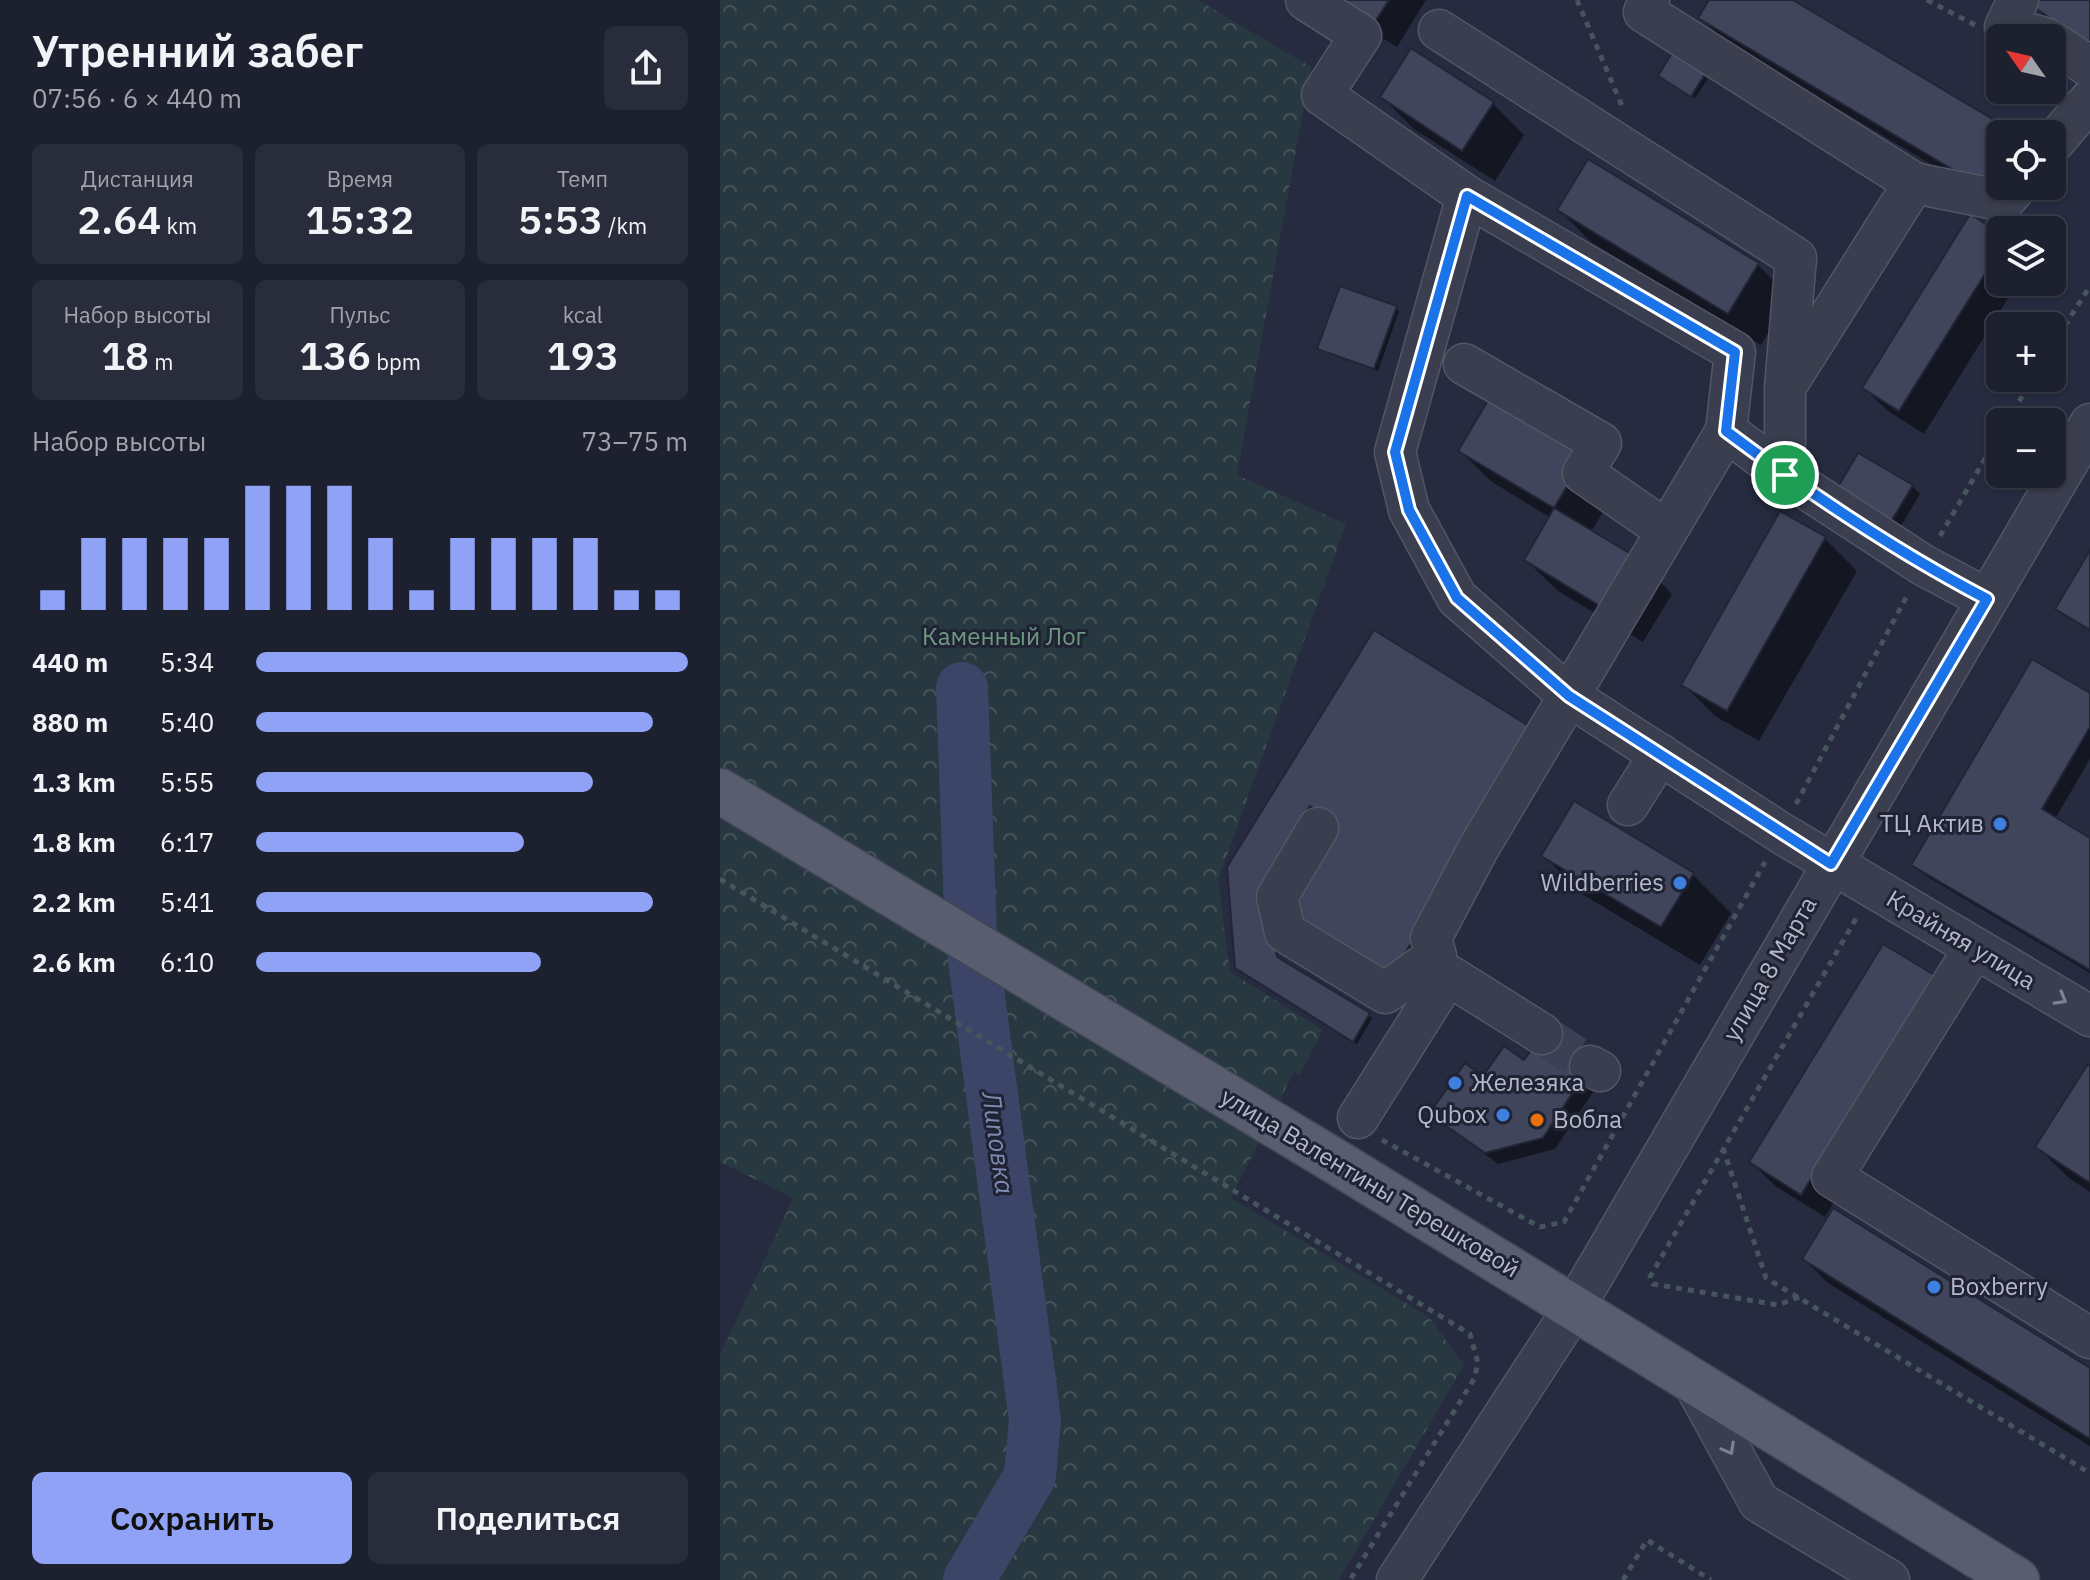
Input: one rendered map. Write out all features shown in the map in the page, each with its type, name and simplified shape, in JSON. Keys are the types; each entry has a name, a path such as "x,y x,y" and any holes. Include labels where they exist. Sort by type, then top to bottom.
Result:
{"main road":[{"name":"улица Валентины Терешковой","path":"720,791 2017,1580"}],"street":[{"path":"1306,0 1361,35 1322,95 1467,196 1735,352 1726,431 1478,849 1431,938 1436,956 1385,993 1285,932 1277,897 1318,828"},
{"path":"1649,0 1644,12 1914,183 1986,197"},
{"path":"1439,30 1796,258 1785,387 1785,475"},
{"path":"2066,51 2090,67"},
{"path":"2066,128 2090,100"},
{"path":"1785,387 1914,183"},
{"name":"Крайняя улица","path":"1467,196 1395,452 1409,510 1457,598 1569,696 1831,864 2090,1016"},
{"path":"1464,364 1601,443 1583,473 1667,531"},
{"name":"улица 8 Марта","path":"1397,1580 1574,1308 2090,424"},
{"path":"1726,431 1785,475 1923,565 1987,599"},
{"path":"1628,805 1660,754"},
{"path":"1974,949 1832,1177 2090,1338"},
{"path":"1369,1129 1448,975 1542,1034"},
{"path":"1692,1380 1759,1502 1889,1580"}],"path":[{"path":"1577,0 1624,109"},
{"path":"1927,0 1970,24 2012,14"},
{"path":"2066,324 2090,286"},
{"path":"1369,1129 1540,1227 1564,1222 1781,833 1923,565 1986,457"},
{"path":"720,879 1459,1325 1476,1346 1478,1363 1474,1379 1350,1580"},
{"path":"1799,1297 1778,1305 1653,1284 1651,1270 1860,913"},
{"path":"1723,1148 1766,1278 2090,1473"},
{"path":"1623,1580 1647,1540 1711,1580"},
{"path":"1690,1580 1696,1571"}],"green space":[{"name":"Каменный Лог","path":"720,0 1198,0 1311,67 1237,475 1346,524 1218,880 1230,972 1323,1030 1300,1075 1294,1072 1231,1198 1429,1317 1464,1365 1339,1580 720,1580 720,1355 793,1198 720,1162"}],"building":[{"path":"1332,0 1389,0 1373,25"},
{"path":"1709,0 1793,0 1994,120 1986,120 1986,180 1982,187 1698,18"},
{"path":"2034,0 2090,0 2090,46 2066,29 2066,24 2058,24 2031,5"},
{"path":"1411,48 1494,102 1462,151 1380,97"},
{"path":"1672,53 1705,74 1691,97 1658,76"},
{"path":"1588,159 1759,263 1728,314 1557,210"},
{"path":"1970,214 1986,224 1986,272 1899,411 1862,388"},
{"path":"1340,286 1397,306 1374,369 1317,349"},
{"path":"1493,392 1589,450 1554,508 1458,451"},
{"path":"1858,453 1913,485 1889,525 1835,492"},
{"path":"1554,508 1641,560 1610,612 1524,560"},
{"path":"1780,511 1826,537 1727,711 1681,685"},
{"path":"2090,550 2090,630 2055,609"},
{"path":"1374,630 1537,731 1388,982 1283,910 1334,822 1310,806 1264,884 1277,957 1370,1013 1353,1042 1235,968 1227,867"},
{"name":"ТЦ Актив","path":"2032,659 2090,693 2090,727 2042,809 2090,838 2090,970 1911,865"},
{"path":"1574,801 1694,873 1661,927 1541,856"},
{"path":"1883,944 1936,976 1801,1195 1749,1162"},
{"path":"1547,1027 1594,1060 1543,1138 1485,1153 1429,1114 1465,1063 1483,1076 1504,1046 1524,1060"},
{"path":"2090,1065 2090,1183 2035,1147"},
{"path":"1833,1208 2090,1368 2090,1439 1802,1259"}],"waterway":[{"name":"Липовка","path":"962,688 971,937 1035,1420 1030,1476 969,1580"}],"tunnel":[{"path":"1542,1034 1590,1066"}],"place":[{"name":"ТЦ Актив","path":"2000,824"},
{"name":"Wildberries","path":"1680,883"},
{"name":"Железяка","path":"1455,1083"},
{"name":"Qubox","path":"1503,1115"},
{"name":"Вобла","path":"1537,1120"},
{"name":"Boxberry","path":"1934,1287"}],"route":[{"path":"1467,196 1735,352 1726,431 1785,475 1923,565 1987,599 1831,864 1569,696 1524,659 1457,598 1409,510 1395,452 1467,196"}]}
